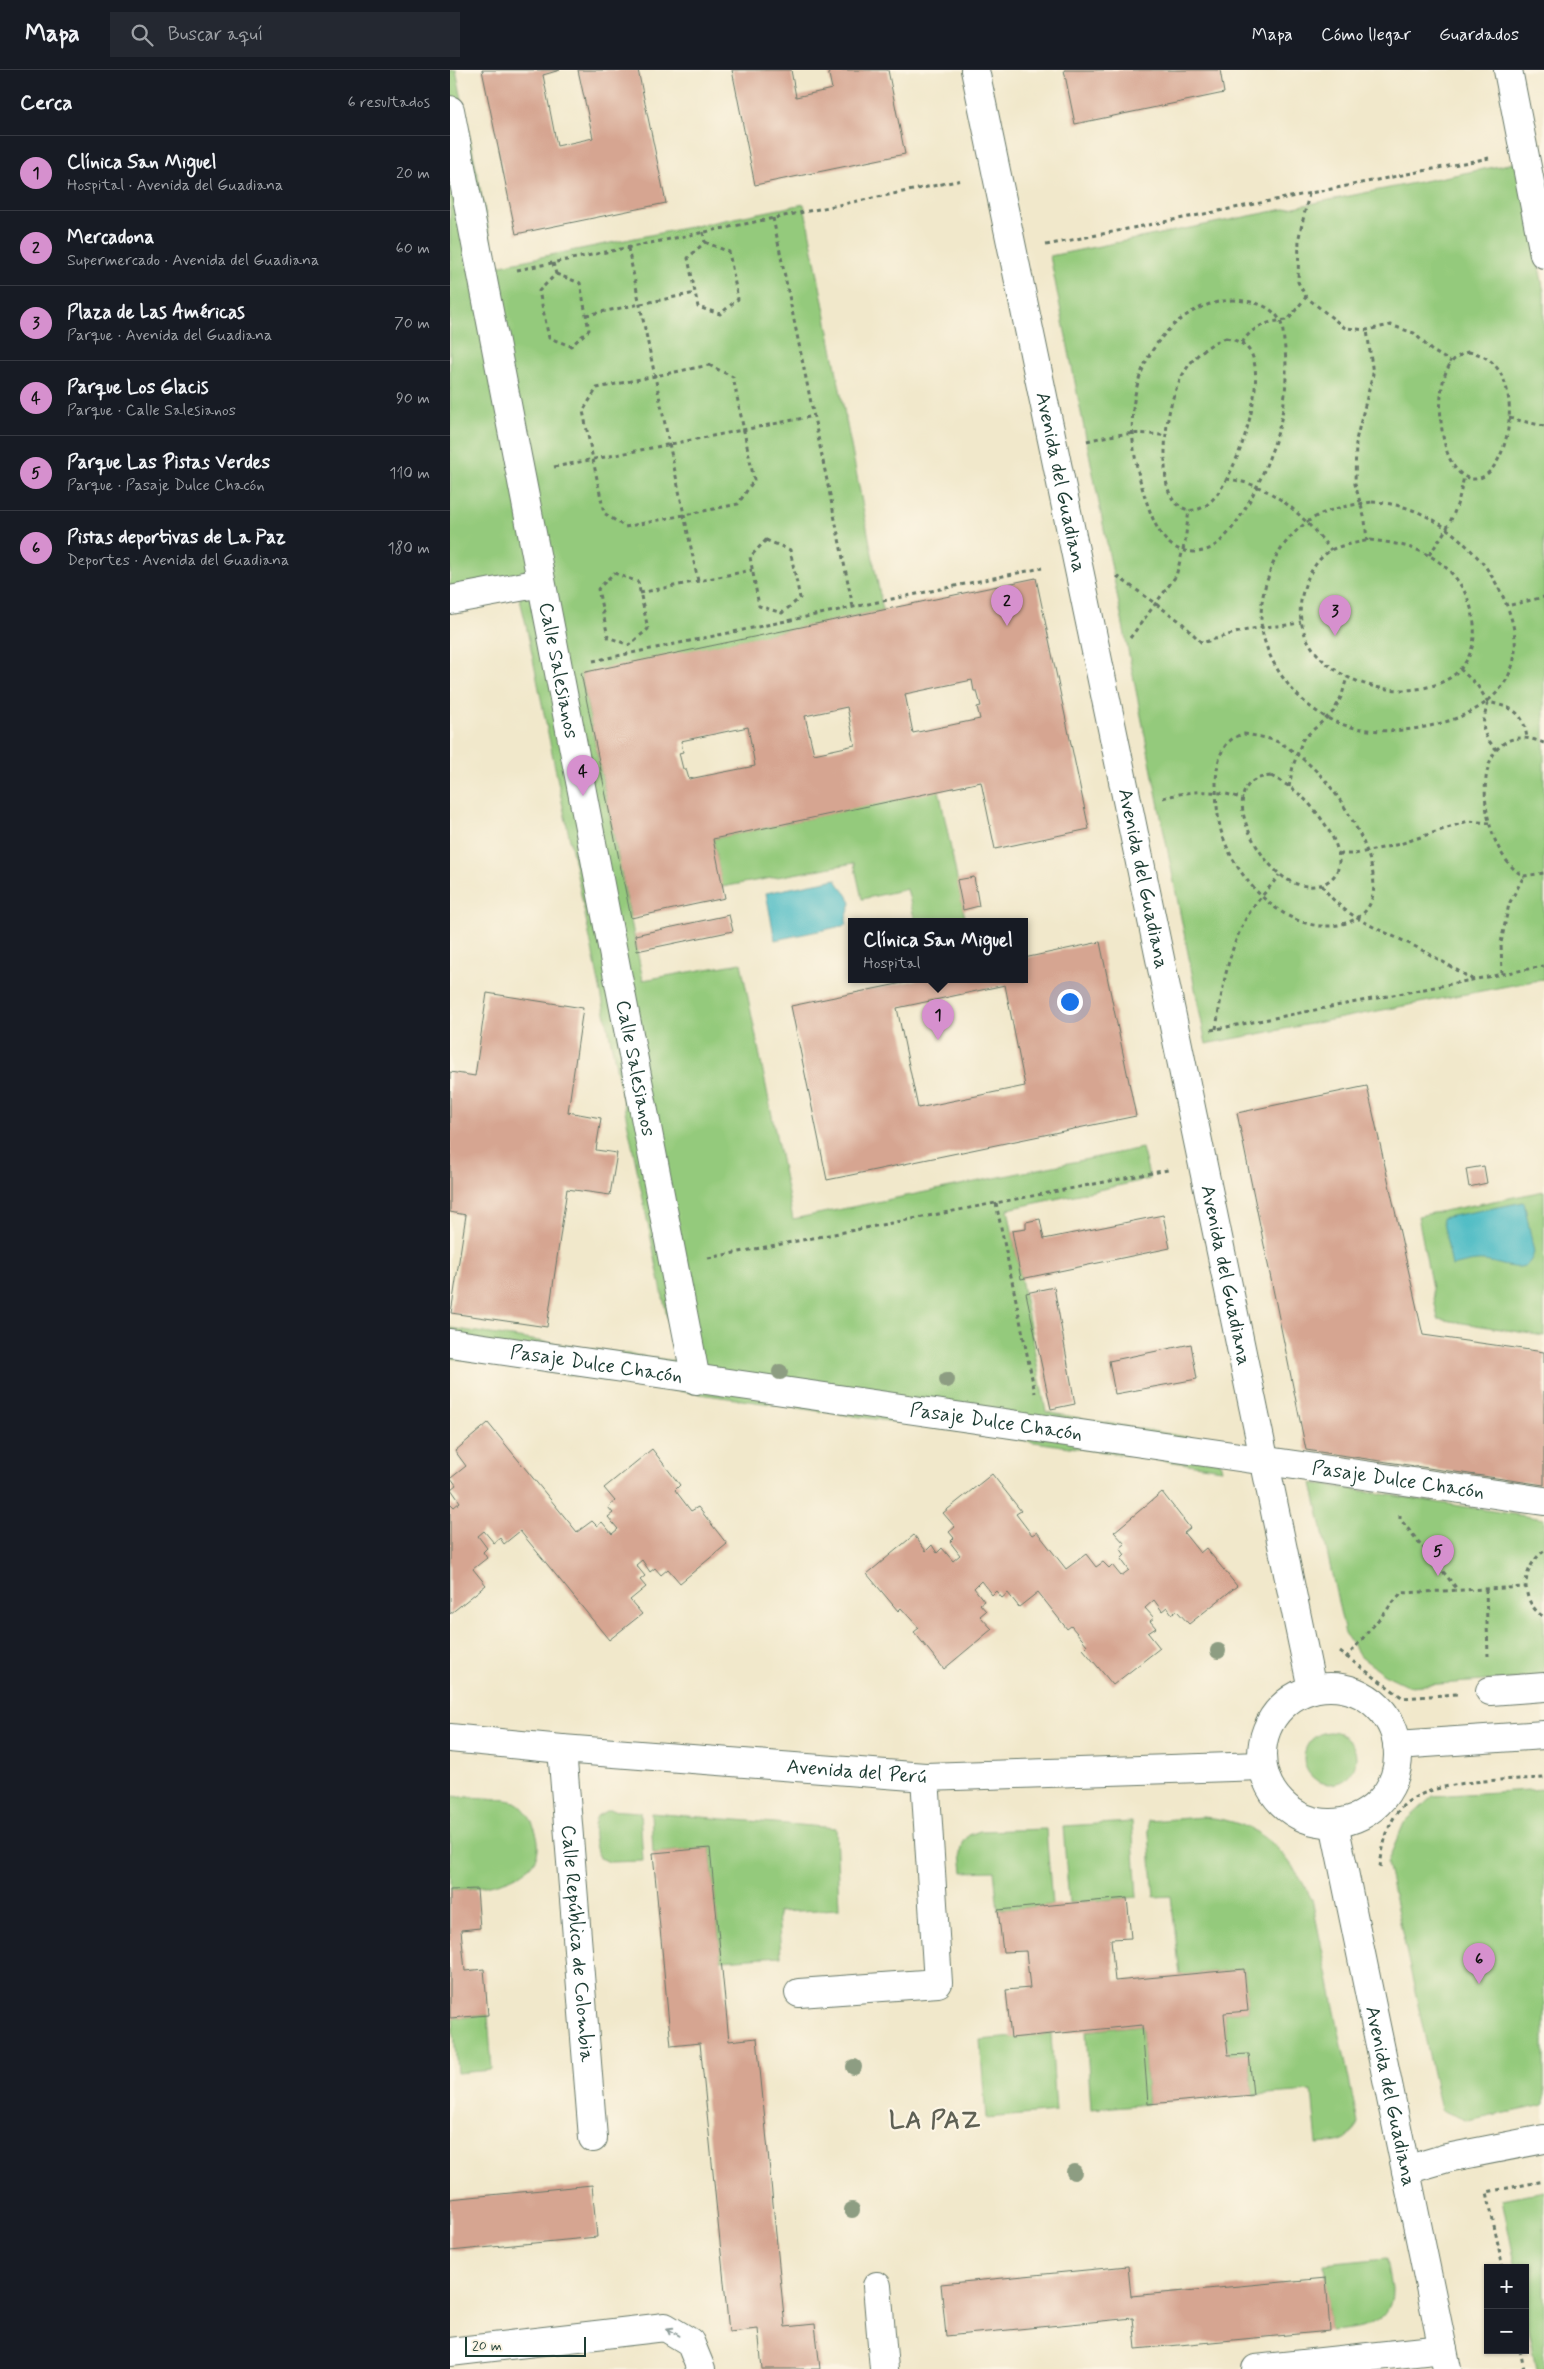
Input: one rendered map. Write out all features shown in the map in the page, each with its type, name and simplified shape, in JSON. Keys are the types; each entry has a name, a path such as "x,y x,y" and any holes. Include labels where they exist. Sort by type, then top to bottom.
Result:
{"street":[{"name":"Avenida del Guadiana","path":"975,70 1312,1689"},
{"path":"1508,70 1544,254"},
{"name":"Calle Salesianos","path":"450,110 696,1380"},
{"path":"450,600 542,583"},
{"name":"Pasaje Dulce Chacón","path":"450,1343 1544,1501"},
{"path":"1335,1687 1357,1693 1376,1705 1390,1723 1398,1745 1397,1764 1393,1782 1383,1798 1369,1810 1353,1819 1334,1823 1314,1822 1296,1814 1280,1801 1268,1785 1262,1766 1262,1746 1268,1727 1278,1710 1294,1697 1312,1689 1335,1687"},
{"path":"1490,1691 1544,1687"},
{"path":"1398,1745 1544,1735"},
{"name":"Avenida del Perú","path":"450,1738 562,1749 924,1777 1262,1766"},
{"name":"Calle República de Colombia","path":"562,1749 593,2138"},
{"path":"799,1993 938,1982 924,1777"},
{"name":"Avenida del Guadiana","path":"1334,1823 1445,2359"},
{"path":"1406,2170 1446,2158 1544,2140"},
{"path":"877,2286 884,2369"},
{"path":"450,2352 665,2327 690,2342 701,2369"},
{"path":"1256,2369 1445,2359"}],"path":[{"path":"1042,246 1524,151"},
{"path":"482,277 996,173"},
{"path":"1309,194 1299,237 1298,282 1306,297 1345,328 1367,330 1390,325 1414,333 1431,350 1451,362"},
{"path":"773,218 854,607"},
{"path":"703,232 705,242"},
{"path":"705,242 729,252 738,299 720,314 698,307 695,293 688,258 705,242"},
{"path":"628,248 698,582"},
{"path":"553,263 556,274"},
{"path":"556,274 580,283 589,330 570,346 549,338 539,290 556,274"},
{"path":"586,315 695,293"},
{"path":"1242,343 1256,328 1268,322 1288,320 1306,297"},
{"path":"1220,300 1232,300 1268,308 1280,320 1286,355 1282,414 1271,454 1256,487 1238,519 1213,547 1203,551 1183,550 1173,547 1164,538 1153,519 1137,466 1132,433 1133,410 1138,383 1150,354 1175,323 1197,308 1220,300"},
{"path":"1367,330 1373,374 1356,440 1354,484 1365,520 1367,541"},
{"path":"1226,338 1242,343 1250,351 1257,377 1255,397 1247,431 1225,479 1207,506 1196,511 1184,510 1174,501 1165,473 1167,419 1174,393 1186,369 1200,353 1214,342 1226,338"},
{"path":"1468,352 1479,353 1494,363 1503,374 1507,386 1509,418 1505,445 1498,462 1486,475 1474,479 1464,476 1456,470 1445,445 1441,424 1440,402 1442,385 1451,362 1459,355 1468,352"},
{"path":"709,365 733,377 744,430 754,480 738,504 625,527 604,513 583,412 597,388 709,365"},
{"path":"521,473 814,416"},
{"path":"1509,418 1544,426"},
{"path":"1082,443 1107,435 1147,432 1166,436"},
{"path":"1429,556 1448,528 1459,505 1464,476"},
{"path":"1225,479 1239,481 1275,495 1308,522 1331,550"},
{"path":"1514,610 1476,554 1448,528 1431,517 1388,503 1359,504 1328,511 1308,522 1292,536 1274,560 1263,597 1262,627 1269,651 1283,678 1306,704 1340,724 1367,730 1403,730 1456,718 1488,702 1506,687 1515,672"},
{"path":"1128,640 1157,604 1176,576 1183,550 1189,510"},
{"path":"766,540 790,550 800,598 782,612 760,606 752,570 750,557 766,540"},
{"path":"1367,541 1392,542 1429,556 1445,566 1468,596 1473,612 1475,630 1472,652 1460,669 1442,682 1422,689 1406,690 1374,688 1347,677 1324,662 1312,646 1301,622 1303,590 1310,572 1319,560 1331,550 1350,543 1367,541"},
{"path":"558,668 1049,566"},
{"path":"640,593 752,570"},
{"path":"614,573 638,582 648,629 629,644 608,637 598,589 614,573"},
{"path":"1112,573 1181,622 1202,643 1228,634 1262,627 1284,627 1301,622"},
{"path":"1511,605 1533,598 1544,597"},
{"path":"782,612 784,622"},
{"path":"629,644 631,653"},
{"path":"1460,669 1477,686 1488,702 1512,708 1521,719 1527,739"},
{"path":"1289,787 1303,739 1311,730 1328,718 1342,695 1347,677"},
{"path":"1488,702 1483,724 1484,734 1497,750"},
{"path":"1244,734 1275,740 1297,755 1325,780 1346,807 1362,836 1368,852 1373,870 1374,889 1368,906 1357,918 1344,924 1331,927 1319,926 1298,921 1279,910 1262,896 1236,865 1221,828 1216,792 1219,758 1228,742 1236,736 1244,734"},
{"path":"1544,743 1527,739 1506,742 1497,750 1492,755 1486,781 1485,797 1489,823 1504,859 1511,867 1524,876 1544,873"},
{"path":"1271,776 1289,787 1325,823 1338,854 1337,872 1331,880 1322,885 1304,887 1279,875 1266,860 1254,841 1242,808 1244,790 1251,781 1271,776"},
{"path":"1162,798 1180,793 1216,792 1230,794 1243,799"},
{"path":"1338,854 1368,852 1400,844 1468,821 1489,823"},
{"path":"1216,1029 1221,993 1230,959 1249,914 1279,875"},
{"path":"1502,974 1501,943 1509,904 1524,876"},
{"path":"1322,885 1340,908 1432,955 1472,980"},
{"path":"1208,1031 1544,966"},
{"path":"673,1265 1203,1163"},
{"path":"996,1203 1042,1429"},
{"path":"1399,1480 1400,1519 1458,1590"},
{"path":"1544,1551 1536,1557 1529,1568 1525,1580 1531,1604 1544,1617"},
{"path":"1306,1659 1348,1658 1401,1593 1526,1587"},
{"path":"1335,1648 1403,1698 1490,1691"},
{"path":"1380,1869 1383,1844 1390,1826 1411,1799 1452,1784 1544,1778"},
{"path":"1502,2264 1487,2192 1544,2181"},
{"path":"1521,2354 1524,2369"}],"green space":[{"path":"450,70 456,70 496,266 804,204 883,610 581,674 643,980 741,963 793,1219 1142,1148 1150,1179 1008,1209 1046,1412 1214,1442 1222,1469 450,1358 450,1328 676,1361 525,620 514,575 450,587"},
{"path":"1519,162 1544,293 1544,979 1206,1044 1050,256"},
{"path":"939,790 965,918 914,918 907,889 862,899 854,863 722,887 713,839"},
{"path":"1544,1191 1544,1336 1438,1319 1418,1216"},
{"path":"1312,1483 1544,1519 1544,1677 1409,1686 1384,1674 1361,1657 1345,1634"},
{"path":"1330,1732 1340,1734 1348,1740 1354,1748 1356,1758 1354,1768 1348,1776 1340,1782 1330,1784 1320,1782 1312,1776 1306,1768 1304,1758 1306,1748 1312,1740 1320,1734"},
{"path":"1544,1789 1544,2105 1468,2121 1441,2110 1387,1863 1404,1823 1433,1796"},
{"path":"450,1796 503,1800 519,1804 532,1821 535,1829 538,1846 535,1860 525,1870 512,1878 480,1887 450,1890"},
{"path":"608,1810 640,1812 643,1861 610,1862 599,1858 594,1826 597,1816"},
{"path":"651,1813 836,1828 839,1909 778,1912 781,1956 721,1960 710,1848 653,1853"},
{"path":"1202,1817 1241,1825 1270,1841 1293,1866 1312,1900 1358,2123 1350,2135 1342,2141 1317,2144 1312,2091 1253,2095 1249,2054 1228,2055 1224,2013 1248,2011 1244,1969 1180,1975 1171,1896 1154,1897 1148,1821"},
{"path":"1132,1822 1137,1897 1069,1903 1063,1826"},
{"path":"1046,1829 1052,1905 998,1910 994,1871 963,1872 961,1852 963,1843 969,1835 980,1831"},
{"path":"488,2015 492,2070 457,2073 453,2018"},
{"path":"1142,2025 1148,2104 1091,2109 1086,2031"},
{"path":"1051,2034 1056,2112 986,2118 980,2040"},
{"path":"1544,2191 1544,2369 1536,2369 1529,2334 1529,2264 1515,2264 1502,2199"},
{"path":"1387,2258 1392,2290 1391,2302 1387,2311 1380,2318 1362,2327 1330,2331 1324,2264"}],"water":[{"path":"836,879 851,903 846,919 847,925 775,940 766,893"},
{"path":"1524,1202 1534,1252 1531,1260 1526,1265 1513,1267 1479,1261 1452,1266 1442,1218"}],"building":[{"path":"482,70 560,70 543,75 557,146 593,138 578,70 638,70 666,203 516,234"},
{"path":"732,70 791,70 796,97 832,89 828,70 888,70 905,154 755,185"},
{"path":"1064,70 1220,70 1224,93 1075,124"},
{"path":"1036,578 1089,829 995,849 981,782 713,839 725,898 631,918 581,673","holes":["972,680 974,691 977,691 981,706 977,707 980,719 913,733 905,694","847,707 855,745 814,754 805,716","748,727 755,766 689,779 686,769 683,769 679,753 683,752 681,741"]},
{"path":"974,877 979,906 963,910 957,880"},
{"path":"729,915 733,931 637,951 635,935"},
{"path":"1100,942 1136,1116 827,1180 791,1006 903,983 1028,983 1028,957","holes":["1005,985 1025,1086 918,1108 897,1008"]},
{"path":"487,993 583,1008 568,1112 601,1118 596,1150 617,1153 610,1195 567,1189 547,1327 451,1313 466,1215 450,1212 450,1072 475,1076"},
{"path":"1367,1086 1423,1335 1544,1352 1544,1485 1306,1450 1237,1113"},
{"path":"1484,1166 1487,1183 1469,1187 1466,1169"},
{"path":"1163,1215 1170,1248 1021,1279 1012,1231 1026,1229 1026,1222 1040,1219 1044,1239"},
{"path":"1054,1287 1075,1404 1051,1409 1026,1293"},
{"path":"1191,1344 1197,1379 1115,1394 1109,1361"},
{"path":"488,1423 577,1532 592,1521 597,1526 602,1522 612,1534 618,1529 608,1517 613,1513 608,1507 615,1501 604,1488 652,1449 680,1485 675,1490 691,1511 698,1507 727,1544 680,1583 668,1569 661,1575 655,1568 650,1572 642,1560 636,1565 645,1576 640,1580 646,1587 630,1600 642,1614 609,1640 520,1531 504,1544 500,1538 494,1543 484,1531 478,1536 487,1548 483,1552 487,1558 473,1569 486,1585 450,1614 450,1503 454,1507 460,1502 451,1489 456,1485 451,1478 466,1466 455,1451"},
{"path":"992,1474 1021,1511 1016,1514 1032,1535 1037,1532 1066,1569 1086,1554 1096,1567 1103,1562 1109,1568 1112,1565 1121,1576 1129,1570 1121,1559 1125,1555 1120,1548 1125,1544 1114,1532 1162,1492 1190,1528 1184,1533 1200,1553 1206,1548 1237,1586 1189,1624 1177,1611 1172,1614 1167,1607 1162,1611 1154,1600 1145,1608 1154,1618 1150,1621 1156,1628 1148,1633 1160,1648 1113,1685 1083,1649 1087,1645 1071,1626 1067,1629 1038,1592 1019,1607 1008,1593 1002,1598 996,1591 992,1595 981,1581 974,1588 984,1601 980,1604 986,1611 980,1616 992,1629 944,1669 914,1632 919,1628 901,1608 898,1611 867,1574 914,1535 926,1551 932,1545 937,1553 942,1548 953,1561 960,1555 950,1542 954,1538 949,1532 955,1527 943,1513"},
{"path":"710,1848 729,2041 757,2038 785,2327 815,2324 820,2369 762,2369 758,2329 729,2332 700,2043 671,2046 653,1853"},
{"path":"477,1889 480,1928 461,1930 465,1971 484,1969 488,2015 450,2018 450,1890"},
{"path":"1127,1898 1131,1938 1111,1939 1115,1981 1244,1969 1248,2011 1224,2013 1228,2055 1249,2054 1253,2095 1148,2104 1142,2025 1011,2038 1006,1990 1030,1988 1026,1951 1003,1952 998,1910"},
{"path":"592,2185 597,2237 450,2251 450,2199"},
{"path":"1128,2266 1131,2296 1326,2278 1330,2331 1136,2349 1133,2318 946,2336 941,2284"}],"place":[{"name":"Mercadona","path":"1007,626"},
{"name":"Plaza de Las Américas","path":"1335,636"},
{"name":"Parque Los Glacis","path":"583,796"},
{"name":"Clínica San Miguel","path":"938,1040"},
{"name":"Parque Las Pistas Verdes","path":"1438,1576"},
{"name":"Pistas deportivas de La Paz","path":"1479,1984"}],"district":[{"name":"LA PAZ","path":"935,2121"}]}
